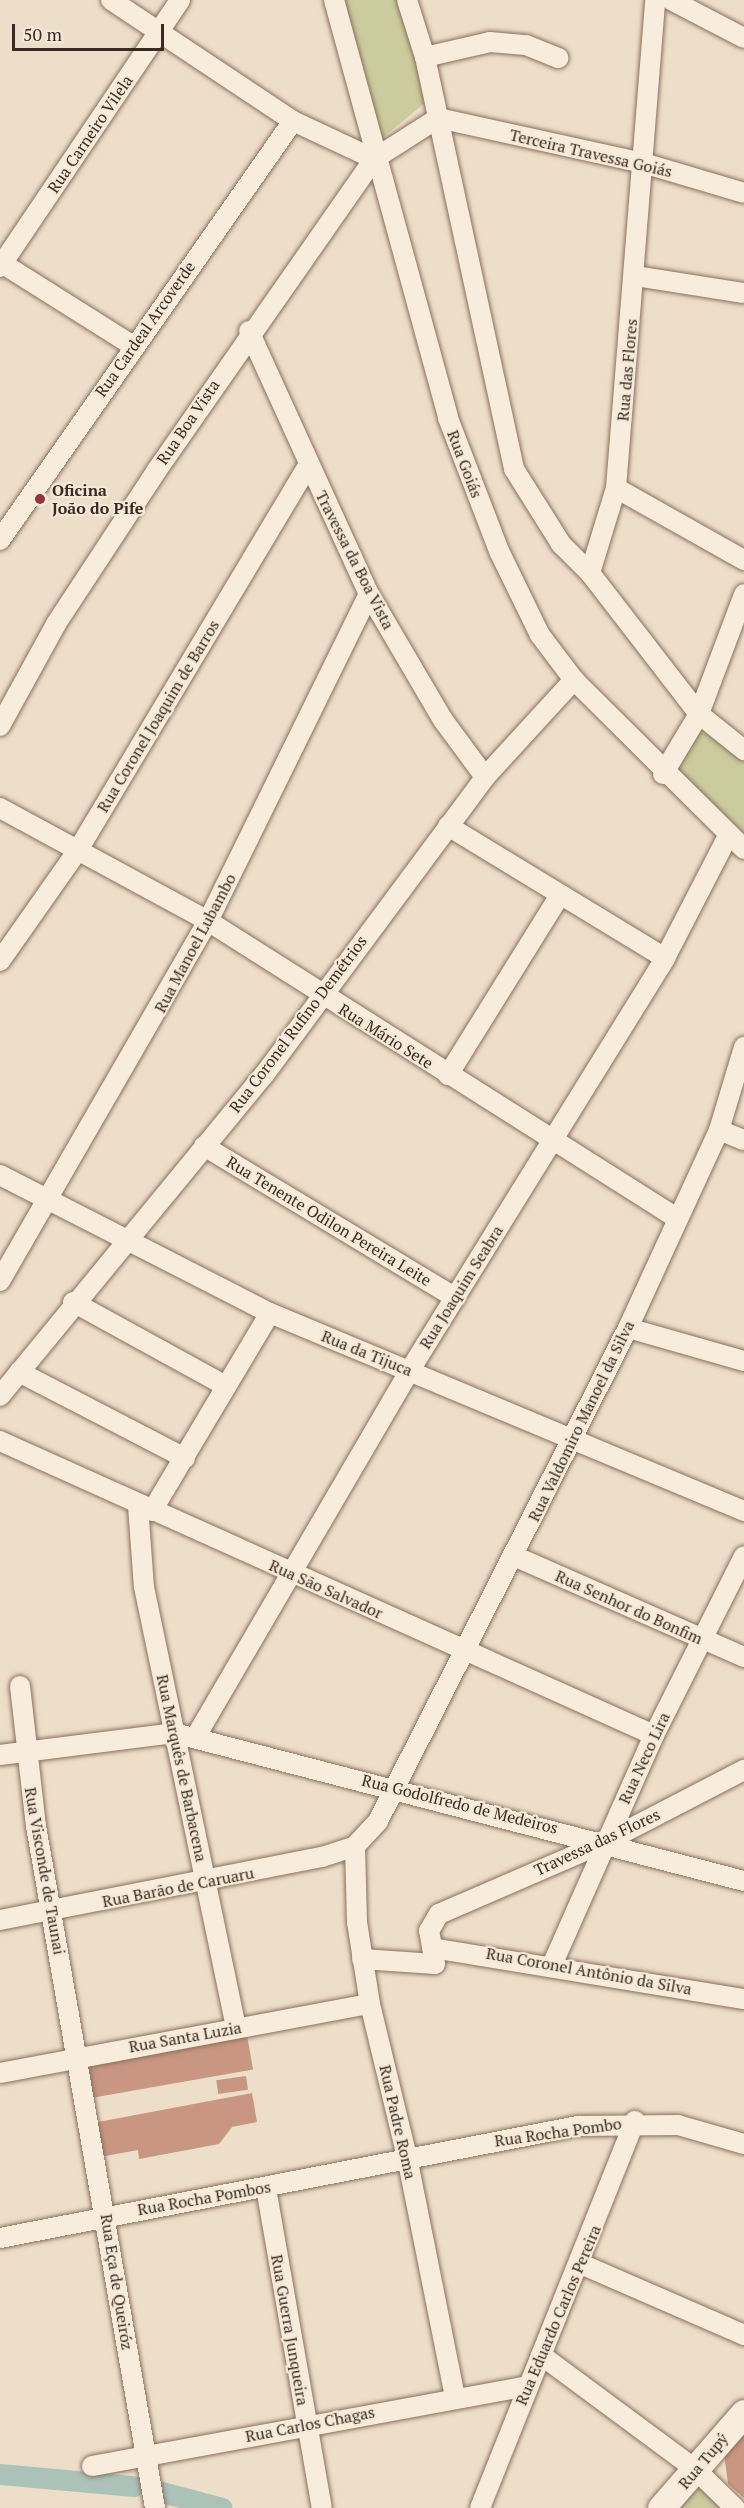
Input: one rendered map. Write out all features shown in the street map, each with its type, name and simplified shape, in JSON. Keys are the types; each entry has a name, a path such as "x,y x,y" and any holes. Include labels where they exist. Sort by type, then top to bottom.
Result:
{"street":[{"path":"111,0 161,29 293,121 374,159 438,118"},
{"name":"Rua Carneiro Vilela","path":"1,265 180,0"},
{"name":"Rua Goiás","path":"334,0 374,159 448,418 499,551 540,635 574,680 663,774 744,849"},
{"path":"407,0 425,57 507,448 561,544 590,573 699,714 744,750"},
{"name":"Rua das Flores","path":"590,573 616,488 635,276 655,0"},
{"path":"671,0 744,38"},
{"path":"425,57 490,42 526,45 559,58"},
{"name":"Terceira Travessa Goiás","path":"438,118 643,163 744,193"},
{"name":"Rua Cardeal Arcoverde","path":"0,540 132,345 293,121"},
{"name":"Rua Boa Vista","path":"0,726 56,624 249,331 374,159"},
{"path":"1,265 132,345"},
{"path":"635,276 744,293"},
{"name":"Travessa da Boa Vista","path":"249,331 308,465 369,594 442,720 485,777"},
{"name":"Rua Coronel Joaquim de Barros","path":"0,961 78,850 308,465"},
{"path":"616,488 744,560"},
{"name":"Rua Manoel Lubambo","path":"0,1281 43,1200 143,1039 208,921 369,594"},
{"path":"663,774 699,714 744,594"},
{"name":"Rua Coronel Rufino Demétrios","path":"0,1396 73,1302 264,1076 320,994 485,777 574,680"},
{"name":"Rua Mário Sete","path":"0,808 208,921 675,1217"},
{"path":"448,826 665,958"},
{"name":"Rua Joaquim Seabra","path":"195,1738 294,1575 410,1370 665,958 728,836"},
{"path":"448,1075 560,896"},
{"name":"Rua Valdomiro Manoel da Silva","path":"355,1846 398,1787 628,1328 675,1217 719,1130 744,1047"},
{"path":"719,1130 744,1140"},
{"name":"Rua Tenente Odilon Pereira Leite","path":"204,1146 454,1297"},
{"name":"Rua da Tijuca","path":"0,1175 43,1200 270,1313 744,1511"},
{"path":"73,1302 226,1386"},
{"path":"145,1508 184,1458 270,1313"},
{"path":"628,1328 744,1361"},
{"path":"19,1372 184,1458"},
{"name":"Rua São Salvador","path":"0,1441 654,1735"},
{"name":"Rua Marquês de Barbacena","path":"145,1508 144,1587 236,2029"},
{"name":"Rua Senhor do Bonfim","path":"514,1556 744,1657"},
{"name":"Rua Neco Lira","path":"553,1964 654,1735 744,1556"},
{"name":"Rua Visconde de Taunai","path":"20,1686 26,1751 50,1911 80,2055"},
{"path":"0,1755 174,1733"},
{"name":"Rua Godolfredo de Medeiros","path":"174,1733 398,1787 744,1881"},
{"name":"Travessa das Flores","path":"434,1956 430,1924 448,1908 605,1842 744,1770"},
{"name":"Rua Barão de Caruaru","path":"0,1920 207,1881 355,1846"},
{"name":"Rua Padre Roma","path":"355,1846 362,1959 370,2004 407,2157 455,2397"},
{"name":"Rua Coronel Antônio da Silva","path":"362,1959 434,1956 553,1964 744,1999"},
{"name":"Rua Santa Luzia","path":"0,2073 80,2055 370,2004"},
{"name":"Rua Eça de Queiróz","path":"80,2055 155,2508"},
{"name":"Rua Rocha Pombo","path":"407,2157 634,2121 678,2125 744,2144"},
{"name":"Rua Eduardo Carlos Pereira","path":"480,2508 528,2386 581,2264 634,2121"},
{"name":"Rua Rocha Pombos","path":"0,2238 106,2215 266,2188 407,2157"},
{"name":"Rua Guerra Junqueira","path":"266,2188 322,2506"},
{"path":"581,2264 744,2335"},
{"path":"541,2355 695,2469 735,2508"},
{"name":"Rua Carlos Chagas","path":"92,2466 306,2424 528,2386"},
{"name":"Rua Tupý","path":"661,2508 744,2413"}],"green space":[{"path":"344,0 399,0 416,53 426,102 380,140"},
{"path":"696,732 706,733 744,762 744,833 677,770"},
{"path":"703,2484 722,2508 676,2508"}],"building":[{"path":"247,2035 253,2069 90,2098 84,2064"},
{"path":"246,2076 248,2090 218,2094 216,2080"},
{"path":"252,2093 257,2122 232,2127 219,2144 139,2159 138,2150 100,2157 93,2123"},
{"path":"744,2426 744,2498 728,2484 724,2453"}],"waterway":[{"path":"0,2474 133,2486"},
{"path":"154,2490 222,2508"}],"place":[{"name":"Oficina João do Pife","path":"40,499"}]}
